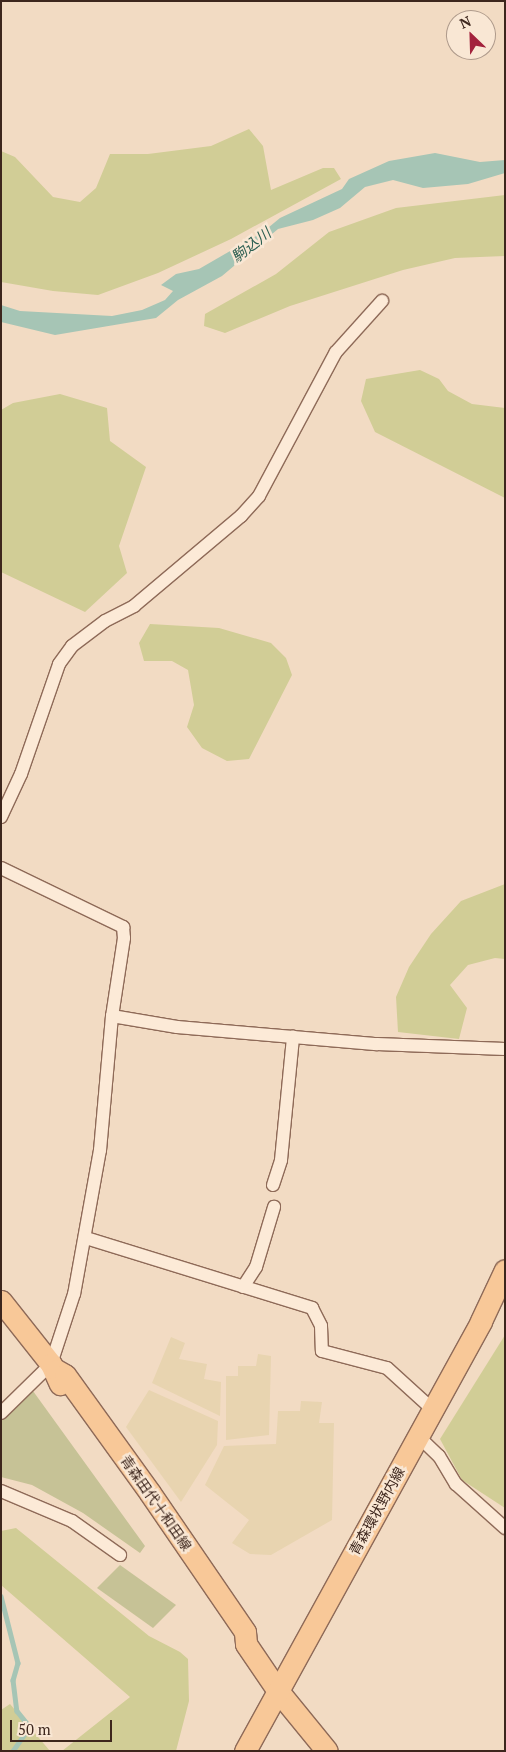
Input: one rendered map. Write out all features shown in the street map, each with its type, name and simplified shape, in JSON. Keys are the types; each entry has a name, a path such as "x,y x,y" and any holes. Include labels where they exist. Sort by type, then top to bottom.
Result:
{"main road":[{"name":"青森環状野内線","path":"246,1751 418,1436 505,1270"},
{"name":"青森田代十和田線","path":"1,1301 54,1367 65,1375 177,1532 245,1632 246,1644 278,1691 327,1751"}],"street":[{"path":"1,817 21,774 59,664 72,646 105,621 134,606 241,516 259,496 336,352 382,301"},
{"path":"1,868 123,927 124,938 112,1016 100,1150 86,1238 63,1336 54,1367 1,1413"},
{"path":"112,1016 177,1027 293,1037 505,1049"},
{"path":"273,1185 281,1160 293,1037"},
{"path":"243,1287 256,1268 274,1207"},
{"path":"86,1238 312,1308 321,1326 322,1351 387,1368 432,1409"},
{"path":"418,1436 439,1456 456,1484 505,1528"},
{"path":"1,1491 72,1521 120,1555"}],"shaded area":[{"path":"249,129 263,146 271,190 323,168 334,168 341,179 231,239 158,273 98,295 53,291 1,282 1,151 15,157 53,197 80,202 96,188 110,154 148,154 211,146"},
{"path":"505,195 505,256 455,258 403,270 290,306 225,333 204,326 205,314 276,274 329,232 396,208"},
{"path":"420,370 439,379 448,391 472,404 505,408 505,498 375,432 361,401 366,379"},
{"path":"60,394 107,408 110,441 146,467 119,546 127,573 85,612 1,572 1,410 13,403"},
{"path":"150,624 219,628 271,643 286,658 292,675 249,759 227,761 202,748 187,727 194,705 188,670 172,661 144,661 139,643"},
{"path":"505,884 505,959 495,958 468,965 450,985 467,1008 459,1039 398,1032 396,997 409,967 431,934 461,901"},
{"path":"505,1335 505,1508 462,1480 440,1439"},
{"path":"171,1337 185,1343 179,1359 207,1364 204,1379 221,1382 220,1416 152,1383"},
{"path":"258,1354 271,1356 269,1435 226,1440 226,1376 238,1376 238,1366 256,1366"},
{"path":"149,1390 218,1421 217,1445 181,1502 126,1427"},
{"path":"33,1391 145,1546 140,1553 83,1513 32,1485 1,1477 1,1421"},
{"path":"301,1401 322,1402 319,1423 334,1423 332,1520 271,1555 250,1554 232,1543 249,1520 205,1485 224,1446 276,1444 278,1411 300,1411"},
{"path":"16,1528 149,1636 180,1652 188,1659 189,1701 176,1751 62,1751 130,1697 1,1585 1,1531"},
{"path":"120,1565 176,1605 153,1628 97,1588"},
{"path":"10,1704 50,1751 1,1751 1,1710"}],"water":[{"name":"駒込川","path":"435,153 480,162 505,160 505,173 468,184 423,188 393,180 365,187 340,208 313,220 278,229 222,276 178,300 156,318 55,335 1,322 1,305 20,311 112,316 142,310 165,300 173,291 161,285 176,274 199,269 263,232 280,218 342,189 349,179 389,161"}],"waterway":[{"path":"1,1596 18,1663 13,1680 17,1711 30,1727 13,1751"}]}
